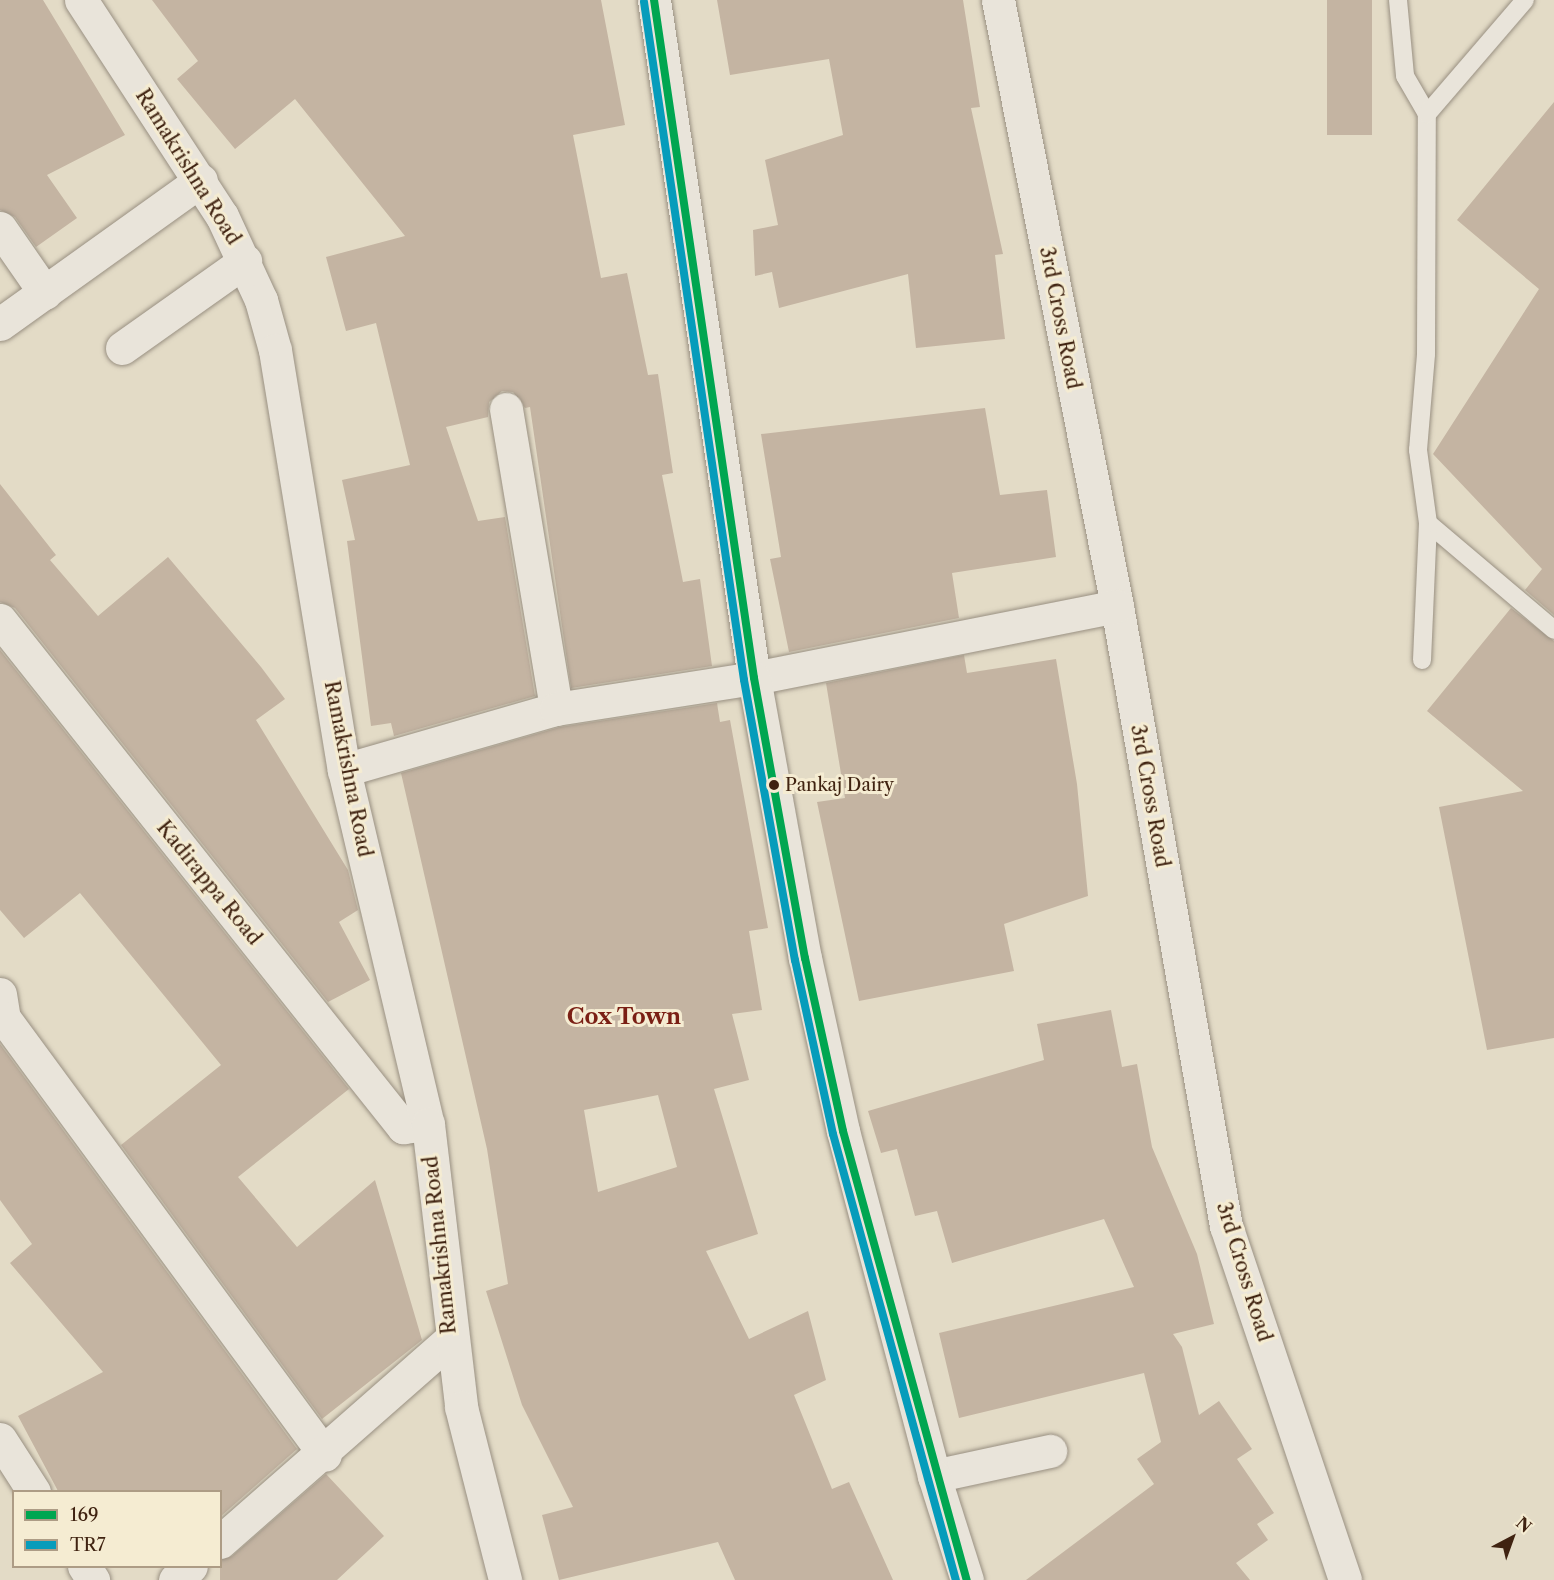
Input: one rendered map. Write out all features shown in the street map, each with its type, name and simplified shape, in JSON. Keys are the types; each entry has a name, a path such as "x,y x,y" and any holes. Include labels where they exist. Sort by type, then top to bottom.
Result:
{"street":[{"name":"Ramakrishna Road","path":"81,0 201,180 245,261 275,350 344,770 428,1124 449,1341 505,1580"},
{"path":"654,0 754,678 843,1131 934,1476 968,1580"},
{"name":"3rd Cross Road","path":"998,0 1117,606 1227,1226 1345,1580"},
{"path":"0,324 201,180"},
{"path":"0,228 45,293"},
{"path":"122,348 245,261"},
{"path":"506,409 556,710"},
{"path":"344,770 556,710 754,678 1117,606"},
{"name":"Kadirappa Road","path":"0,620 404,1127 428,1124"},
{"path":"0,994 4,1018 325,1455"},
{"path":"222,1540 325,1455 449,1341"},
{"path":"0,1439 33,1490"},
{"path":"934,1476 1050,1451"},
{"path":"175,1580 189,1568"}],"lane":[{"path":"1398,0 1405,76 1427,114 1426,354 1418,450 1428,523 1422,660"},
{"path":"1427,114 1525,0"},
{"path":"1428,523 1554,630"}],"building":[{"path":"0,0 43,0 125,135 47,175 77,218 36,247 15,217 0,210"},
{"path":"152,0 601,0 625,125 573,135 601,278 627,273 648,375 658,374 673,473 662,475 683,582 700,579 712,666 571,688 530,407 525,408 513,392 502,391 489,402 488,417 446,427 478,521 505,517 535,696 394,736 391,723 371,726 347,541 355,540 342,480 410,465 376,323 346,331 326,257 405,236 295,99 235,149 177,79 198,61"},
{"path":"717,0 963,0 980,107 971,108 1003,254 995,255 1005,339 916,348 908,274 779,308 772,272 755,276 753,230 778,225 765,160 843,135 829,59 730,75"},
{"path":"1327,0 1372,0 1372,135 1327,135"},
{"path":"1554,102 1554,615 1525,590 1542,569 1433,454 1539,289 1457,220"},
{"path":"985,408 1000,495 1047,490 1056,557 952,573 959,618 789,652 770,559 781,557 761,434"},
{"path":"0,484 56,555 50,560 98,616 168,557 261,667 285,699 256,720 348,870 358,910 339,922 370,980 328,1002 15,608 0,602"},
{"path":"1511,608 1554,641 1554,1038 1487,1050 1439,807 1523,791 1427,711"},
{"path":"0,650 349,1089 238,1177 297,1247 375,1180 422,1340 322,1419 121,1145 221,1065 80,893 24,938 0,910"},
{"path":"964,655 967,673 1056,659 1077,784 1088,896 1004,924 1014,971 859,1001 817,802 845,798 826,683"},
{"path":"717,703 720,722 730,720 768,928 749,931 762,1010 732,1014 749,1080 714,1089 758,1234 706,1251 749,1339 808,1311 826,1380 794,1395 832,1489 849,1482 893,1580 735,1580 718,1542 559,1580 542,1515 573,1507 522,1405 486,1291 508,1284 487,1149 401,773 560,727","holes":["658,1095 677,1167 598,1192 584,1110"]},
{"path":"1111,1010 1122,1067 1137,1064 1152,1147 1197,1254 1214,1324 1173,1334 1182,1347 1199,1415 1219,1401 1252,1449 1237,1459 1274,1513 1257,1524 1268,1540 1236,1563 1250,1580 1026,1580 1154,1484 1137,1459 1161,1442 1144,1373 959,1418 939,1333 1134,1287 1104,1219 952,1263 937,1211 915,1216 897,1149 881,1153 868,1111 1044,1060 1037,1024"},
{"path":"0,1044 297,1449 222,1515 222,1490 57,1490 18,1416 103,1372 10,1263 32,1244 0,1200"},
{"path":"326,1474 384,1536 337,1580 220,1580 222,1559 232,1556"}],"transit line":[{"name":"169","path":"654,0 754,678 805,958 843,1131 967,1580"},
{"name":"TR7","path":"644,2 744,680 795,960 833,1134 956,1580"}],"place":[{"name":"Pankaj Dairy","path":"774,785"}],"district":[{"name":"Cox Town","path":"624,1017"}]}
